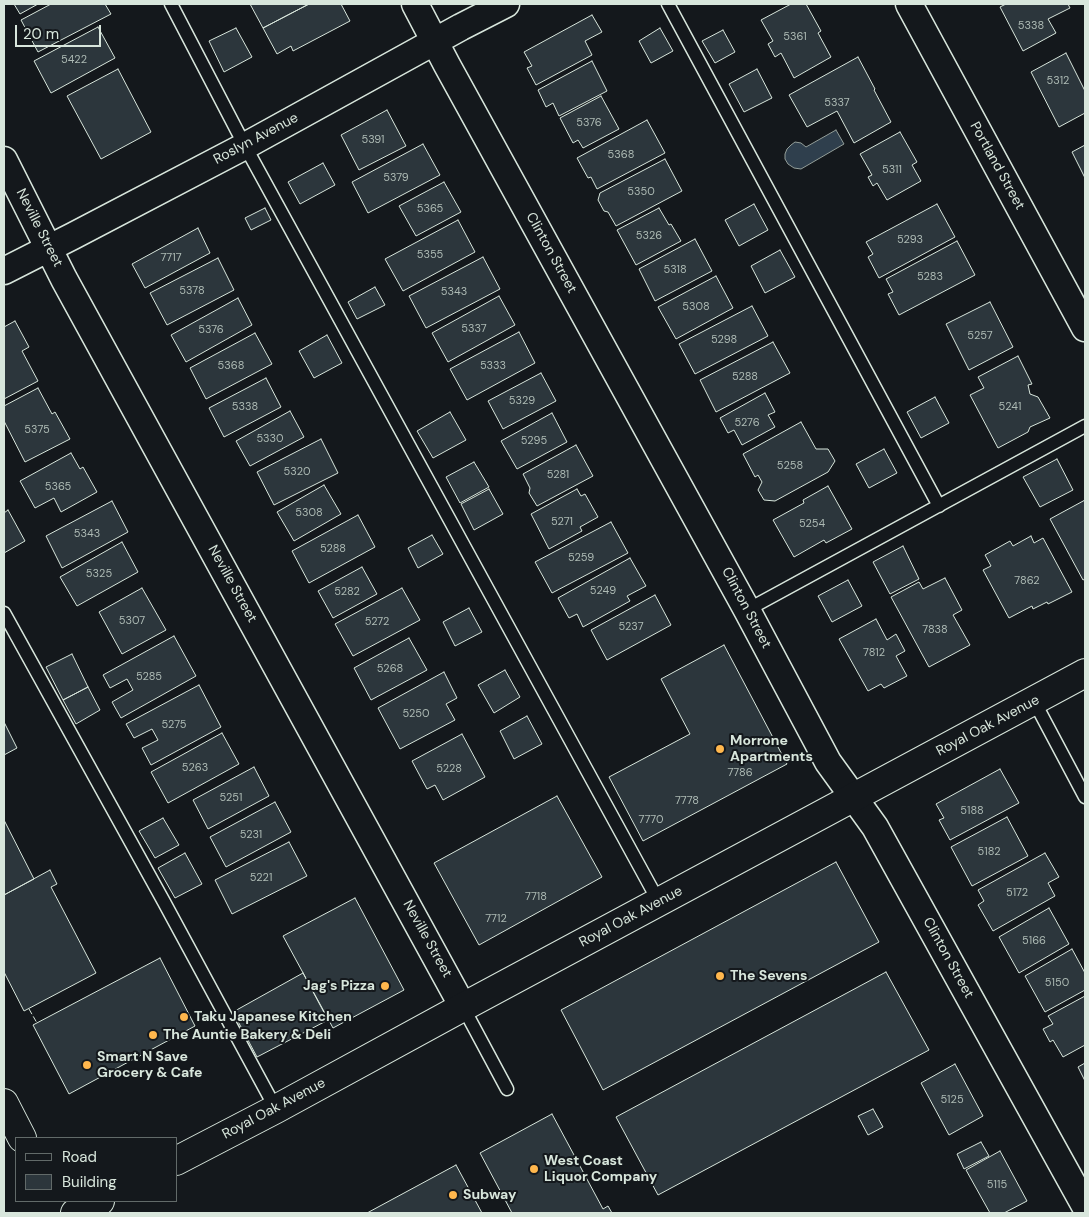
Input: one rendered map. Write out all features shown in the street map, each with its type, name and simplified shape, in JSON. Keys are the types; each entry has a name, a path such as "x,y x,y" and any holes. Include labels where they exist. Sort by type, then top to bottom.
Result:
{"street":[{"name":"Clinton Street","path":"415,4 747,610 828,762 875,827 1085,1206"},
{"name":"Roslyn Avenue","path":"4,270 245,146 506,4"},
{"name":"Portland Street","path":"909,4 1085,328"},
{"name":"Neville Street","path":"4,160 64,279 463,1007"},
{"name":"Royal Oak Avenue","path":"178,1160 276,1110 463,1007 1085,673"},
{"path":"4,1103 21,1137"},
{"path":"75,1213 98,1202"}],"lane":[{"path":"171,4 245,146 660,902"},
{"path":"668,4 938,506"},
{"path":"747,610 1085,426"},
{"path":"4,613 164,902 276,1110"},
{"path":"1034,701 1085,798"},
{"path":"463,1007 507,1089"}],"water":[{"path":"836,130 844,144 801,169 794,168 788,164 785,154 787,149 795,142 801,143 806,147"}],"building":[{"path":"14,4 38,4 20,14"},
{"path":"51,4 105,4 111,14 38,52 21,20"},
{"path":"250,4 309,4 263,28"},
{"path":"309,4 341,4 350,21 293,51 291,46 277,54 263,28"},
{"path":"791,4 806,4 821,31 818,33 831,57 794,78 781,53 775,57 768,44 773,41 761,20"},
{"path":"1006,4 1068,4 1070,8 1048,19 1056,33 1023,51 1000,7"},
{"path":"592,15 602,32 585,41 592,55 536,85 527,68 532,66 524,52"},
{"path":"98,27 115,58 51,93 34,61"},
{"path":"236,28 252,57 224,72 209,41"},
{"path":"660,28 673,51 651,63 639,41"},
{"path":"723,30 735,52 715,63 702,41"},
{"path":"1066,53 1085,91 1085,113 1059,127 1031,72"},
{"path":"858,57 891,122 854,143 837,111 807,127 789,95"},
{"path":"592,61 607,91 559,116 553,103 546,107 538,90"},
{"path":"118,69 151,132 101,159 67,96"},
{"path":"757,69 772,98 744,112 729,84"},
{"path":"601,96 619,129 583,148 578,140 573,143 560,118"},
{"path":"387,110 406,146 359,170 341,135"},
{"path":"647,120 665,153 597,189 591,177 588,178 577,158"},
{"path":"900,132 917,162 912,165 921,181 887,200 877,183 873,186 868,177 872,175 860,154"},
{"path":"423,144 440,175 368,213 352,182"},
{"path":"1085,145 1085,178 1072,152"},
{"path":"665,159 682,191 616,226 598,200 600,193"},
{"path":"323,163 335,185 300,204 288,182"},
{"path":"444,182 461,212 416,236 399,206"},
{"path":"754,204 768,230 739,246 725,220"},
{"path":"937,204 955,237 879,278 868,257 873,254 866,242"},
{"path":"265,208 271,220 251,230 245,218"},
{"path":"659,208 681,241 636,265 617,230"},
{"path":"458,220 475,252 403,291 385,259"},
{"path":"198,228 210,253 145,288 132,264"},
{"path":"695,239 712,271 655,301 639,269"},
{"path":"957,241 975,275 899,315 888,294 893,292 886,279"},
{"path":"780,250 795,277 765,293 751,266"},
{"path":"483,257 500,289 426,328 409,296"},
{"path":"218,258 234,290 167,325 150,293"},
{"path":"716,276 733,308 676,339 658,307"},
{"path":"375,287 385,305 357,319 348,302"},
{"path":"499,296 515,325 448,362 432,333"},
{"path":"238,298 252,325 186,362 171,335"},
{"path":"990,302 1013,347 969,370 946,324"},
{"path":"752,306 768,336 695,374 679,344"},
{"path":"15,321 29,347 22,351 38,381 4,399 4,327"},
{"path":"519,332 535,363 467,400 450,369"},
{"path":"255,333 272,364 206,399 190,368"},
{"path":"327,335 342,363 314,378 299,351"},
{"path":"773,342 790,373 716,412 700,380"},
{"path":"1018,356 1032,384 1028,385 1030,394 1038,397 1050,418 1030,427 1028,432 998,448 970,395 984,388 978,377"},
{"path":"541,373 556,401 503,429 488,401"},
{"path":"266,378 281,407 224,437 209,408"},
{"path":"38,388 52,414 55,412 70,439 25,462 4,421 4,406"},
{"path":"765,393 775,412 768,415 775,427 742,445 734,430 728,433 720,418"},
{"path":"935,397 949,423 921,438 907,412"},
{"path":"290,411 304,437 250,466 236,441"},
{"path":"450,412 466,440 433,458 417,431"},
{"path":"552,413 567,442 517,469 501,441"},
{"path":"801,422 816,449 828,449 835,461 828,472 775,501 764,500 758,490 762,482 758,475 755,477 743,454"},
{"path":"321,439 338,473 274,505 257,472"},
{"path":"576,445 593,476 537,506 529,493 530,488 523,474"},
{"path":"884,449 897,473 869,488 856,464"},
{"path":"71,453 80,469 83,467 97,492 61,512 54,498 35,508 20,481"},
{"path":"1057,459 1073,490 1040,507 1023,477"},
{"path":"474,462 489,487 460,503 446,477"},
{"path":"324,485 341,514 294,541 277,512"},
{"path":"828,486 852,529 826,543 824,540 794,557 773,520 804,503 803,500"},
{"path":"489,489 503,514 474,530 461,504"},
{"path":"577,489 581,496 585,494 598,517 580,527 582,531 549,549 531,514"},
{"path":"1085,500 1085,579 1083,580 1050,519"},
{"path":"112,501 128,532 62,568 46,536"},
{"path":"8,510 25,541 4,553 4,513"},
{"path":"358,515 375,547 309,583 292,551"},
{"path":"611,522 628,553 552,593 535,562"},
{"path":"432,535 443,554 418,568 408,548"},
{"path":"1031,536 1034,543 1043,538 1072,592 1048,604 1047,602 1033,609 1032,606 1009,618 983,570 991,566 985,555 1010,541 1013,546"},
{"path":"122,542 138,572 77,606 60,577"},
{"path":"903,546 919,579 890,594 873,562"},
{"path":"630,558 646,586 627,596 630,601 583,627 577,614 569,618 558,598"},
{"path":"362,567 377,594 333,618 318,591"},
{"path":"945,578 962,610 953,615 970,645 929,667 891,597 919,582 923,589"},
{"path":"848,580 862,606 832,622 818,596"},
{"path":"142,588 166,630 122,654 99,612"},
{"path":"402,588 420,620 353,656 335,624"},
{"path":"655,595 671,625 607,660 591,630"},
{"path":"469,608 482,632 455,646 443,622"},
{"path":"876,619 887,640 896,634 905,651 896,656 907,676 884,688 881,684 868,691 839,639"},
{"path":"174,636 196,676 121,718 112,702 133,690 127,679 110,688 103,675"},
{"path":"409,638 427,670 371,700 354,668"},
{"name":"Morrone Apartments","path":"724,645 787,764 643,841 609,777 690,734 661,679"},
{"path":"72,654 88,687 63,700 46,667"},
{"path":"505,670 520,697 494,713 478,685"},
{"path":"444,672 457,698 446,704 455,720 400,749 378,708"},
{"path":"199,685 221,727 151,765 142,748 158,740 152,729 134,738 126,724"},
{"path":"88,687 100,710 76,724 63,700"},
{"path":"527,716 542,744 514,759 500,731"},
{"path":"4,722 17,748 4,755"},
{"path":"222,733 239,764 168,803 151,772"},
{"path":"462,734 485,777 443,800 435,785 427,789 412,761"},
{"path":"254,767 269,796 208,829 193,800"},
{"path":"1000,769 1019,803 950,840 939,820 944,818 936,804"},
{"path":"557,796 602,877 479,945 434,863"},
{"path":"275,802 291,832 226,867 210,837"},
{"path":"1007,817 1028,856 972,886 951,847"},
{"path":"163,818 179,845 155,858 139,831"},
{"path":"4,820 34,879 4,895"},
{"path":"289,842 307,876 232,914 215,880"},
{"path":"185,853 202,884 175,898 158,868"},
{"path":"1045,853 1059,877 1048,883 1055,896 993,931 978,905 984,901 978,890"},
{"name":"The Sevens","path":"836,862 879,942 603,1090 561,1010"},
{"path":"50,870 57,884 51,887 96,973 24,1011 4,972 4,895"},
{"path":"355,898 404,990 333,1028 283,936"},
{"path":"1049,908 1069,944 1019,973 999,937"},
{"path":"1072,949 1085,973 1085,990 1045,1012 1025,976"},
{"path":"160,958 195,1026 69,1094 33,1025"},
{"path":"886,972 929,1050 658,1195 616,1117"},
{"path":"303,973 328,1020 257,1057 233,1012"},
{"path":"1085,996 1085,1045 1063,1057 1053,1040 1050,1042 1043,1029 1053,1024 1048,1016"},
{"path":"1085,1063 1085,1081 1078,1067"},
{"path":"955,1064 983,1116 949,1135 921,1083"},
{"path":"873,1109 883,1127 868,1135 858,1116"},
{"path":"552,1114 603,1209 608,1206 612,1213 512,1213 480,1153"},
{"path":"981,1142 989,1156 964,1169 957,1154"},
{"path":"1000,1151 1027,1201 1004,1213 990,1213 966,1170"},
{"path":"456,1165 482,1213 367,1213 443,1172"}],"fence":[{"path":"29,1009 37,1023"}],"place":[{"name":"Morrone Apartments","path":"720,749"},
{"name":"The Sevens","path":"720,976"},
{"name":"Jag's Pizza","path":"385,986"},
{"name":"Taku Japanese Kitchen","path":"184,1017"},
{"name":"The Auntie Bakery & Deli","path":"153,1035"},
{"name":"Smart N Save Grocery & Cafe","path":"87,1065"},
{"name":"West Coast Liquor Company","path":"534,1169"},
{"name":"Subway","path":"453,1195"}]}
